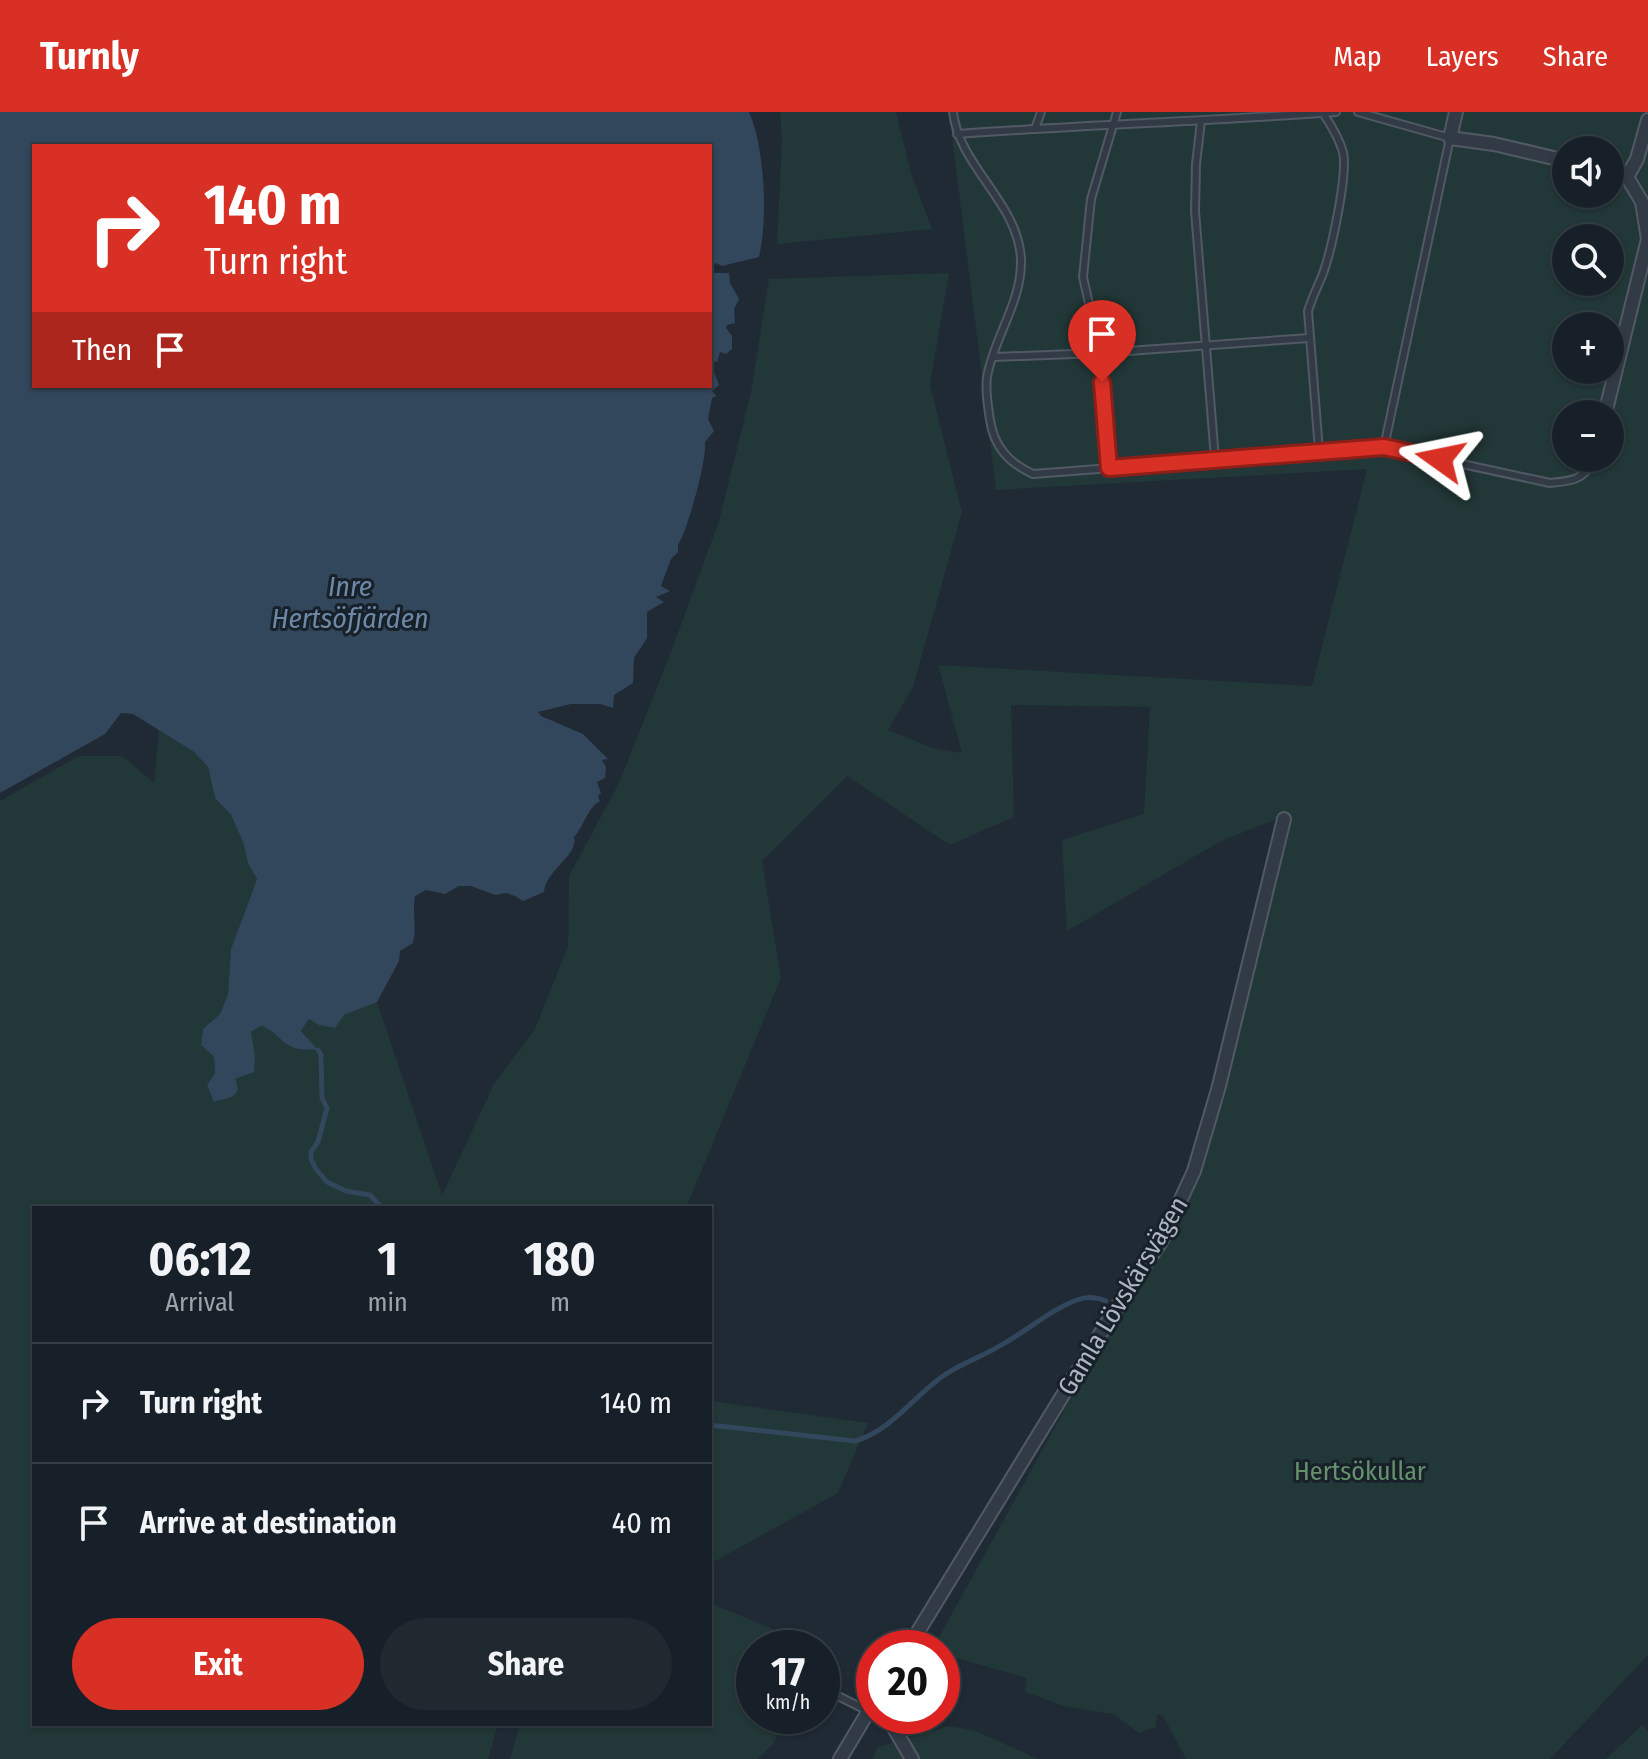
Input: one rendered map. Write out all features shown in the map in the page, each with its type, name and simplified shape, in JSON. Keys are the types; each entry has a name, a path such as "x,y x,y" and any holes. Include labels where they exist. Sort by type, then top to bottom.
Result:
{"street":[{"path":"1456,112 1450,138 1494,144 1552,158"},
{"path":"1627,177 1637,159 1648,120"},
{"path":"1608,400 1648,239 1642,202 1635,187 1624,176"},
{"name":"Gamla Lövskärsvägen","path":"919,1630 1121,1300 1161,1242 1194,1171 1223,1073 1284,819"},
{"path":"840,1759 856,1732"},
{"path":"897,1734 912,1759"}],"lane":[{"path":"953,112 957,134 1002,205 1020,246 1018,288 987,378 991,425 997,443 1004,455 1018,467 1033,474 1384,447 1550,483 1574,481 1587,472"},
{"path":"1035,129 1041,112"},
{"path":"1109,468 1100,353 1083,277 1091,199 1117,112"},
{"path":"957,134 1336,112"},
{"path":"1358,112 1450,138 1384,447"},
{"path":"1407,124 1409,112"},
{"path":"1319,451 1308,311 1312,295 1323,275 1339,211 1343,174 1343,155 1334,129 1323,113"},
{"path":"1201,121 1195,211 1215,459"},
{"path":"993,357 1100,353 1309,338"}],"green space":[{"path":"780,112 896,112 912,176 932,229 777,244 782,142"},
{"name":"Hertsökullar","path":"949,112 1648,112 1648,1655 1550,1759 1186,1759 1163,1716 1157,1714 1156,1727 1139,1733 1114,1714 1067,1707 1025,1692 1027,1678 960,1659 960,1630 943,1630 1187,1188 1280,818 1221,841 1067,931 1062,840 1144,814 1150,707 1011,705 1014,817 950,845 847,776 762,861 781,978 687,1206 32,1206 32,1726 497,1726 488,1759 0,1759 0,801 79,756 122,756 154,783 159,730 194,752 208,767 215,798 231,815 257,879 231,949 228,994 220,1014 203,1030 201,1045 214,1057 215,1073 207,1085 214,1101 222,1100 235,1079 246,1074 251,1033 261,1026 296,1048 317,1050 301,1031 310,1018 319,1025 377,1002 442,1195 494,1084 535,1029 568,946 569,876 619,783 719,521 751,392 769,279 949,273 930,385 962,512 913,687 888,730 933,748 962,753 938,665 1312,686 1367,469 996,490"},
{"path":"712,1401 868,1423 838,1493 712,1563"},
{"path":"712,1604 775,1630 736,1630 736,1734 778,1734 773,1744 757,1759 510,1759 519,1726 712,1726"},
{"path":"1642,1725 1648,1731 1648,1759 1606,1759"},
{"path":"960,1728 976,1731 1038,1759 872,1759 878,1747 921,1734 960,1734"}],"water":[{"name":"Inre Hertsöfjärden","path":"0,112 749,112 762,164 762,241 759,257 722,266 716,263 712,266 712,144 32,144 32,388 712,388 712,367 719,385 712,391 716,396 712,398 708,419 714,431 705,442 700,478 678,552 671,559 661,586 670,591 656,597 664,602 647,612 647,638 634,658 633,683 614,695 613,708 600,704 571,704 538,712 583,734 608,759 602,760 606,767 605,778 597,782 600,801 589,812 574,837 571,851 551,876 544,892 523,901 506,893 495,895 471,886 459,886 445,894 426,890 415,896 413,943 400,951 399,961 377,1002 344,1015 335,1028 309,1019 301,1031 318,1050 293,1048 261,1026 251,1032 254,1072 235,1079 236,1094 214,1102 207,1085 215,1073 214,1057 201,1045 203,1029 220,1014 228,994 231,949 257,879 231,815 215,798 208,767 194,752 133,714 121,713 105,734 0,793"},
{"path":"712,273 729,273 730,283 739,299 734,309 735,323 726,328 732,336 732,349 726,354 720,352 717,362 712,361"}],"waterway":[{"path":"318,1050 321,1055 322,1098 327,1108 311,1159 327,1182 346,1191 370,1195 380,1206"},
{"path":"712,1425 855,1441 891,1421 943,1376 996,1348 1058,1309 1084,1298 1106,1301"}],"route":[{"path":"1102,382 1109,468 1384,447 1440,459"}]}
